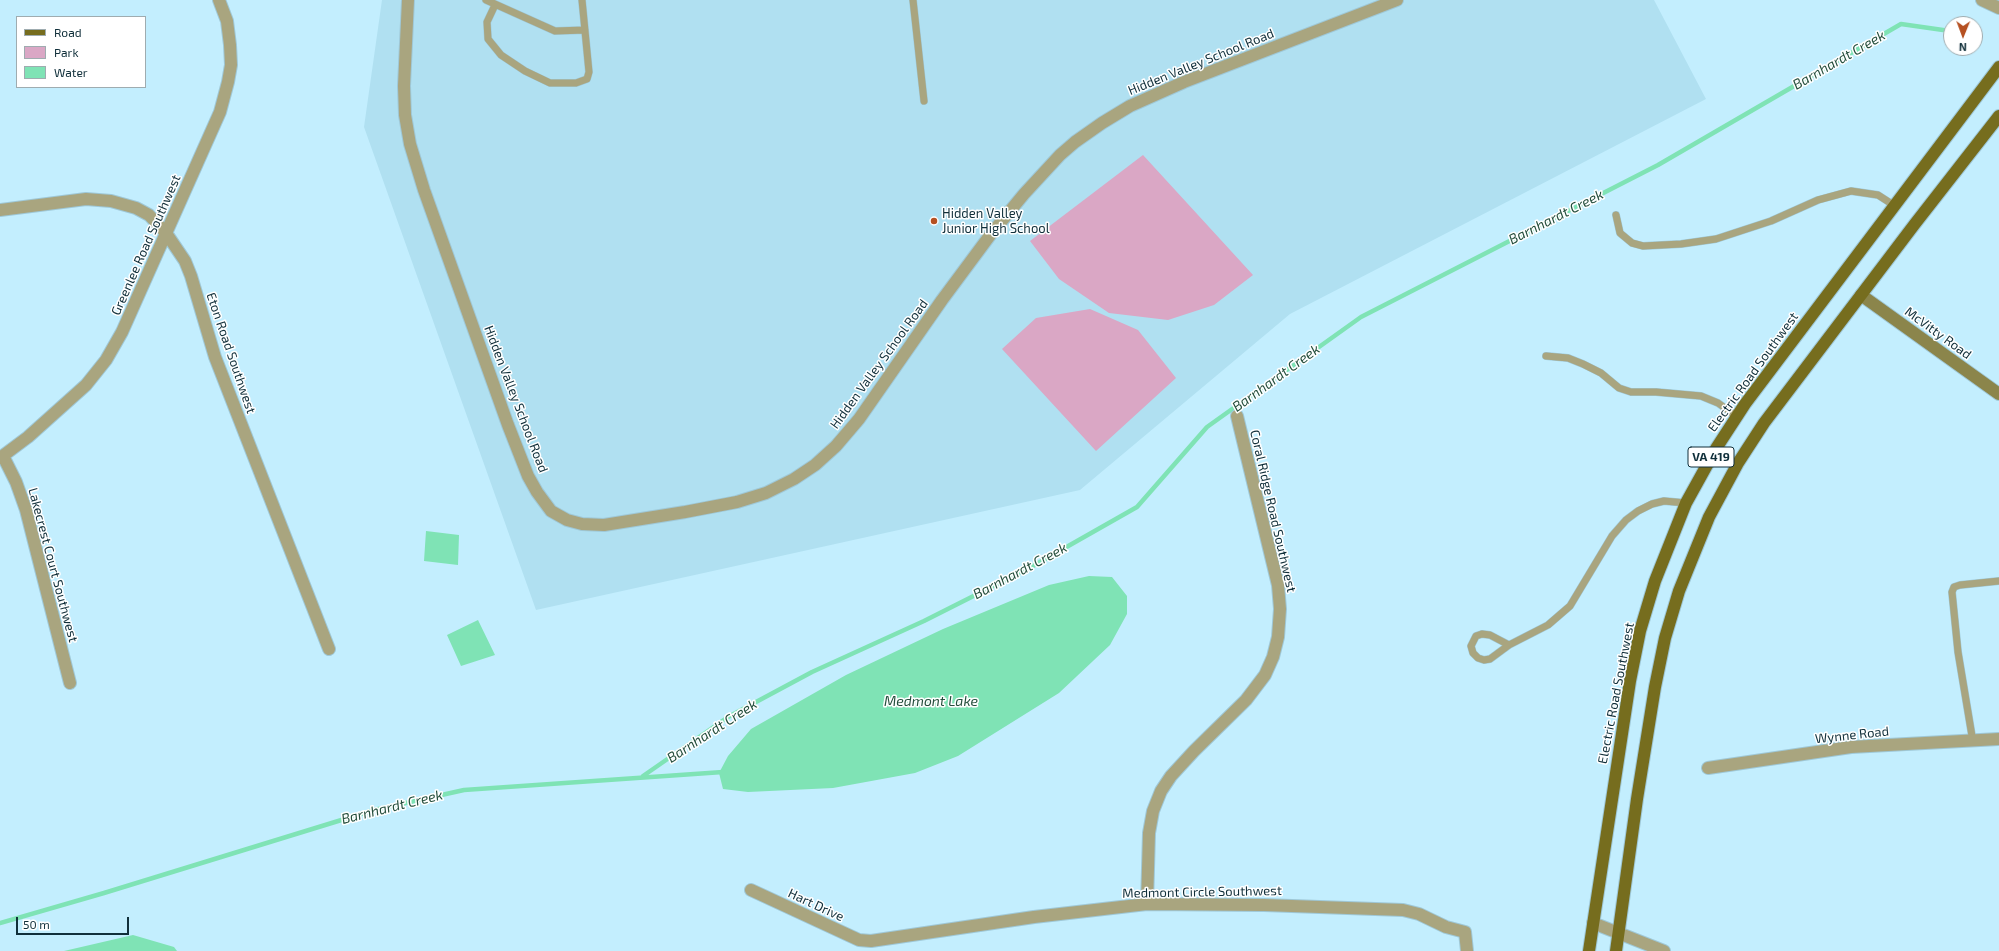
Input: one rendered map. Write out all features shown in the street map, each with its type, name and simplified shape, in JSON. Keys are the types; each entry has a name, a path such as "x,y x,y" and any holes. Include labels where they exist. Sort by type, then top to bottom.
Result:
{"main road":[{"name":"Electric Road Southwest","path":"1589,951 1630,681 1640,631 1655,582 1686,503 1736,416 1999,67"},
{"name":"VA 419","path":"1616,951 1655,687 1665,638 1692,556 1709,517 1756,433 1860,295 1999,116"}],"street":[{"name":"Greenlee Road Southwest","path":"1,457 28,437 86,385 106,360 122,332 220,112 231,65 230,45 226,21 219,0"},
{"name":"Hidden Valley School Road","path":"408,0 404,86 405,115 410,144 424,190 508,425 528,476 537,492 551,511 567,520 582,524 604,525 737,502 766,493 794,479 836,446 859,419 942,300 991,234 1024,194 1060,155 1075,142 1130,106 1184,82 1397,0"},
{"path":"1982,0 1999,8"},
{"name":"Eton Road Southwest","path":"0,210 86,199 111,201 136,208 149,215 166,233 185,261 191,276 215,357 329,649"},
{"name":"McVitty Road","path":"1860,295 1999,394"},
{"name":"Coral Ridge Road Southwest","path":"1147,904 1149,833 1153,811 1161,791 1194,751 1246,700 1265,676 1273,656 1278,637 1280,609 1278,585 1237,416"},
{"name":"Lakecrest Court Southwest","path":"1,457 16,482 26,510 70,683"},
{"name":"Wynne Road","path":"1708,768 1851,747 1889,744 1999,740"},
{"name":"Hart Drive","path":"751,890 872,946"},
{"name":"Medmont Circle Southwest","path":"872,946 1034,917 1147,904 1342,906 1403,910 1419,914 1446,927 1465,932 1467,951"},
{"path":"1593,923 1664,951"}],"lane":[{"path":"486,0 555,31 585,30"},
{"path":"495,5 487,22 488,39 501,55 525,71 550,83 576,83 587,79 589,72 582,0"},
{"path":"913,0 924,101"},
{"path":"1616,215 1620,233 1623,237 1632,243 1643,246 1681,244 1716,239 1771,221 1818,200 1851,191 1878,196 1895,206"},
{"path":"1546,356 1568,358 1583,364 1601,373 1619,388 1630,392 1656,392 1701,396 1718,403 1736,416"},
{"path":"1510,645 1490,635 1482,634 1476,636 1471,646 1473,653 1478,658 1484,660 1490,659 1510,645 1548,626 1570,606 1612,536 1626,520 1638,511 1652,504 1664,501 1686,503"},
{"path":"1973,742 1958,652 1952,592 1954,588 1960,585 1999,581"}],"shaded area":[{"name":"Hidden Valley Junior High School","path":"382,0 1654,0 1706,99 1290,314 1080,490 536,610 364,127"}],"green space":[{"path":"1143,155 1253,275 1214,305 1168,320 1109,313 1059,279 1030,241"},
{"path":"1090,309 1138,330 1176,378 1096,451 1002,349 1036,318"}],"water":[{"path":"426,531 459,535 458,565 424,561"},
{"name":"Medmont Lake","path":"1089,576 1112,577 1127,596 1127,614 1110,645 1059,693 958,756 915,773 833,788 748,792 723,789 719,773 728,756 751,729 846,675 943,629 1049,585"},
{"path":"478,620 495,655 461,666 447,635"},
{"path":"133,935 174,947 177,951 64,951"}],"waterway":[{"name":"Barnhardt Creek","path":"643,776 728,717 812,672 924,621 1033,566 1137,507 1207,427 1361,317 1658,165 1901,24 1943,30"},
{"name":"Barnhardt Creek","path":"0,923 104,893 374,810 464,790 723,772"}],"place":[{"name":"Hidden Valley Junior High School","path":"934,221"}]}
